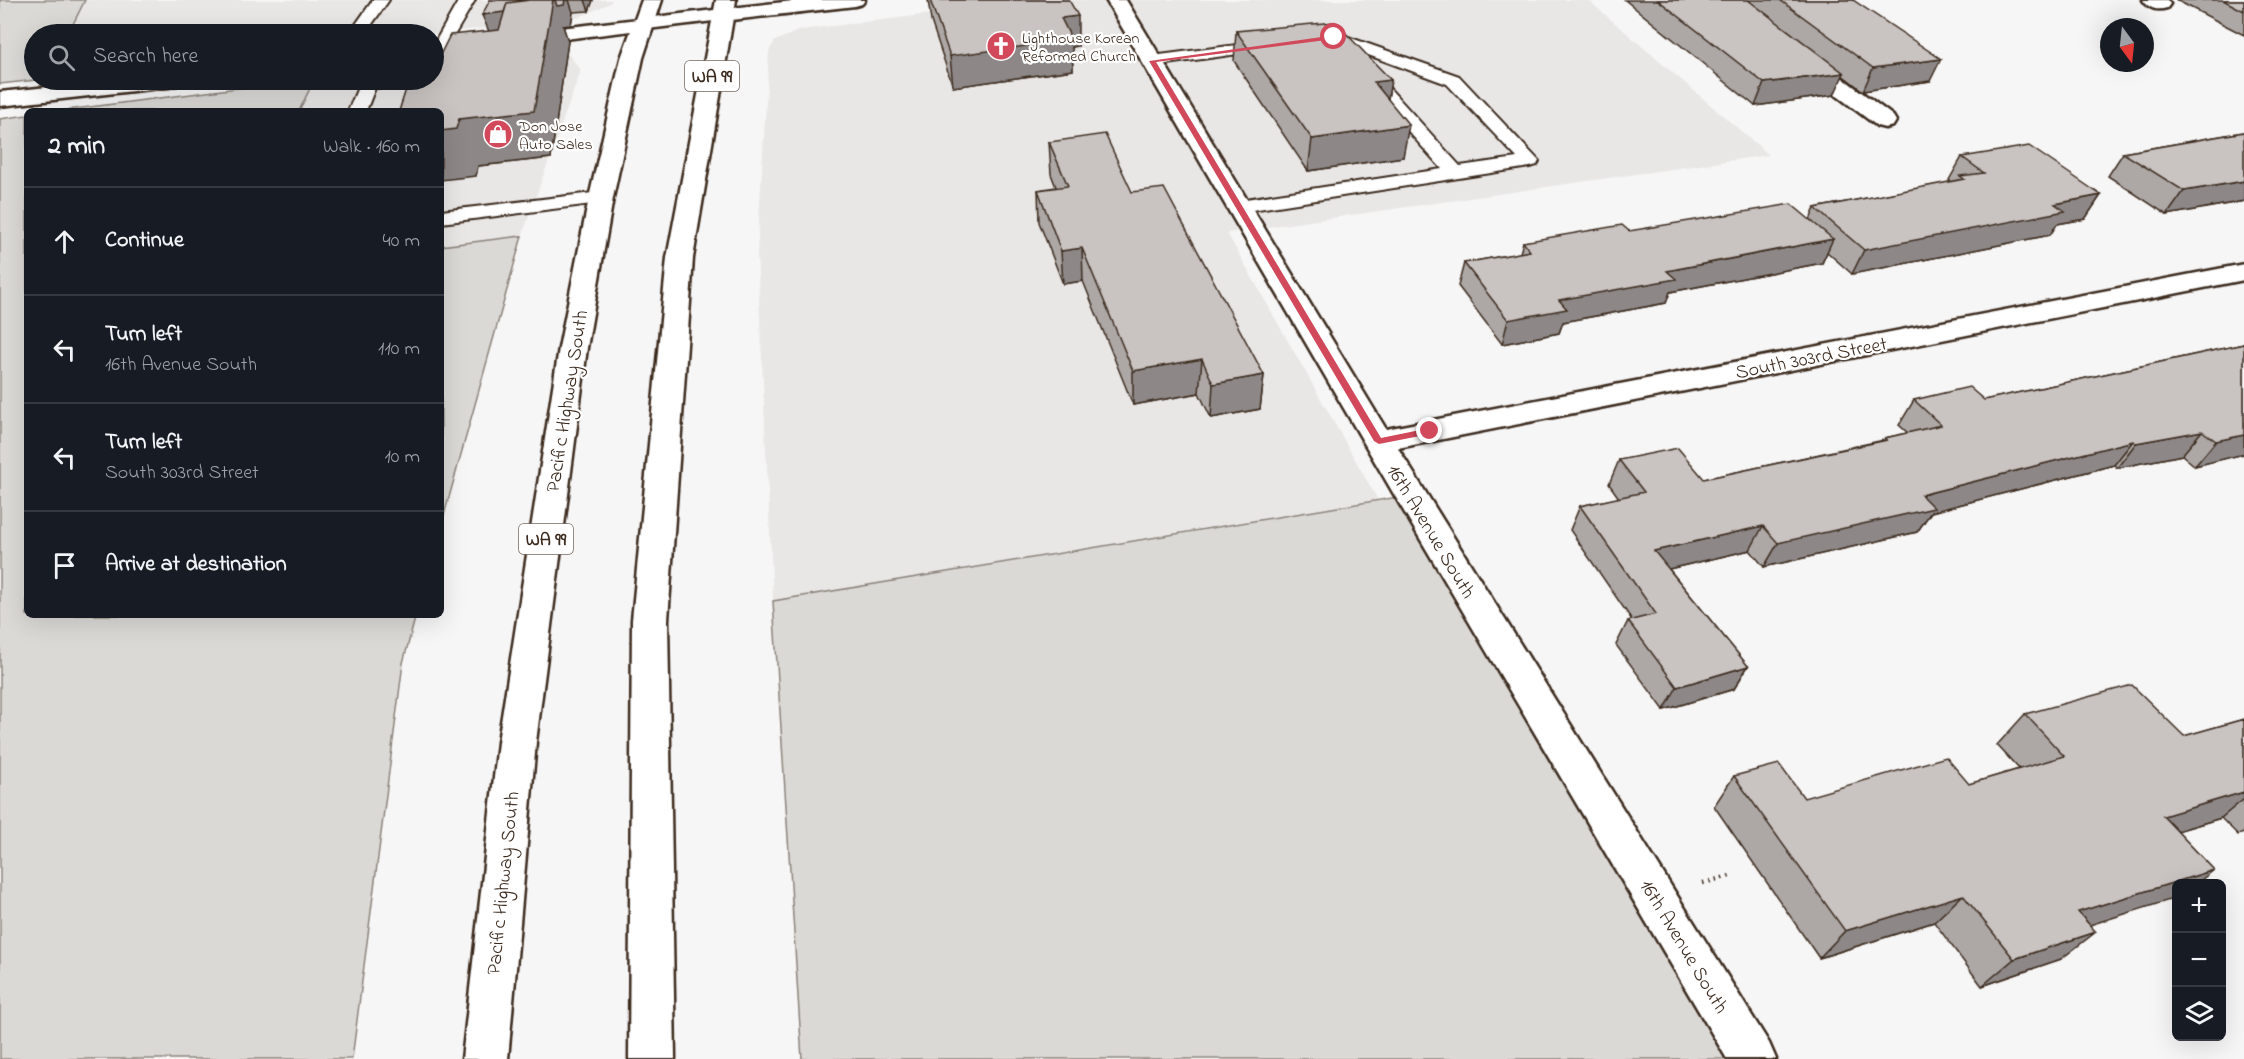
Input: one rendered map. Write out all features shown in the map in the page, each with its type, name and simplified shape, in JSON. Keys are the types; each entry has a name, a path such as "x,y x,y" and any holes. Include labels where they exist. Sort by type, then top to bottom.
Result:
{"street":[{"path":"444,48 513,49 647,12 848,0"},
{"name":"16th Avenue South","path":"1116,0 1379,441 1753,1059"},
{"name":"WA 99","path":"652,1059 650,620 680,258 724,8"},
{"name":"Pacific Highway South","path":"484,1059 517,742 573,348 601,198 632,58 647,12"},
{"path":"1791,50 1885,121"},
{"path":"0,99 80,90"},
{"name":"South 303rd Street","path":"1379,441 2244,272"}],"lane":[{"path":"364,24 381,0"},
{"path":"444,36 467,0"},
{"path":"1334,37 1455,173"},
{"path":"1239,206 1530,161 1453,80 1334,37 1311,40"},
{"path":"1152,61 1287,43"},
{"path":"358,108 365,90"},
{"path":"444,217 601,198"}],"shaded area":[{"path":"0,0 85,0 73,24 24,24 24,81 0,84"},
{"path":"85,0 612,0 578,18 444,33 444,24 73,24"},
{"path":"1044,0 1588,0 1769,155 1227,233 1378,500 773,601 757,253 769,51 775,41 800,30"},
{"path":"550,53 568,54 581,70 522,236 444,246 444,108 300,108 309,90 444,90 444,78"},
{"path":"222,90 309,90 300,108 82,108"},
{"path":"24,115 24,618 415,618 403,663 352,1059 0,1059 0,119"},
{"path":"522,236 444,515 444,246"},
{"path":"1410,495 1752,1059 802,1059 773,601"}],"building":[{"path":"490,0 530,0 507,3 504,12 482,15"},
{"path":"553,0 534,111 459,119 456,129 444,131 444,108 400,108 406,90 444,90 444,47 450,35 499,30 507,3"},
{"path":"555,0 565,0 564,5 557,6"},
{"path":"930,0 1069,0 1078,16 1061,18 1072,40 950,56"},
{"path":"1658,0 1748,0 1844,73 1764,83"},
{"path":"1780,0 1853,0 1941,59 1873,68"},
{"path":"2223,0 2244,0 2244,11"},
{"path":"1335,22 1391,80 1374,82 1409,125 1312,139 1236,31"},
{"path":"2244,132 2244,181 2184,191 2123,153"},
{"path":"1105,134 1132,192 1164,188 1264,375 1213,384 1202,359 1133,371 1082,248 1061,251 1038,190 1068,186 1049,142"},
{"path":"2029,146 2101,195 2055,204 2065,211 1864,250 1815,208 1964,179 1960,176 1984,173 1962,157"},
{"path":"1791,204 1833,239 1667,271 1676,279 1559,300 1567,309 1508,320 1464,263 1530,251 1523,242 1622,225 1629,231"},
{"path":"2244,344 2244,435 2216,441 2202,431 2136,443 2133,441 1921,495 1934,508 1778,543 1763,526 1654,551 1748,666 1677,687 1628,621 1656,614 1580,506 1644,492 1619,460 1678,448 1704,479 1887,440 1885,438 1941,425 1914,400 1969,387 1984,400"},
{"path":"2132,685 2184,736 2244,719 2244,792 2163,816 2214,870 2185,879 2172,879 2172,883 2078,912 2096,932 2014,959 1963,895 1845,931 1734,776 1779,764 1804,798 1946,757 1969,784 2064,756 2025,714"}],"place":[{"name":"Lighthouse Korean Reformed Church","path":"1001,46"},
{"name":"Don Jose Auto Sales","path":"498,134"}],"route":[{"path":"1334,37 1152,61 1379,441 1430,431"}]}
